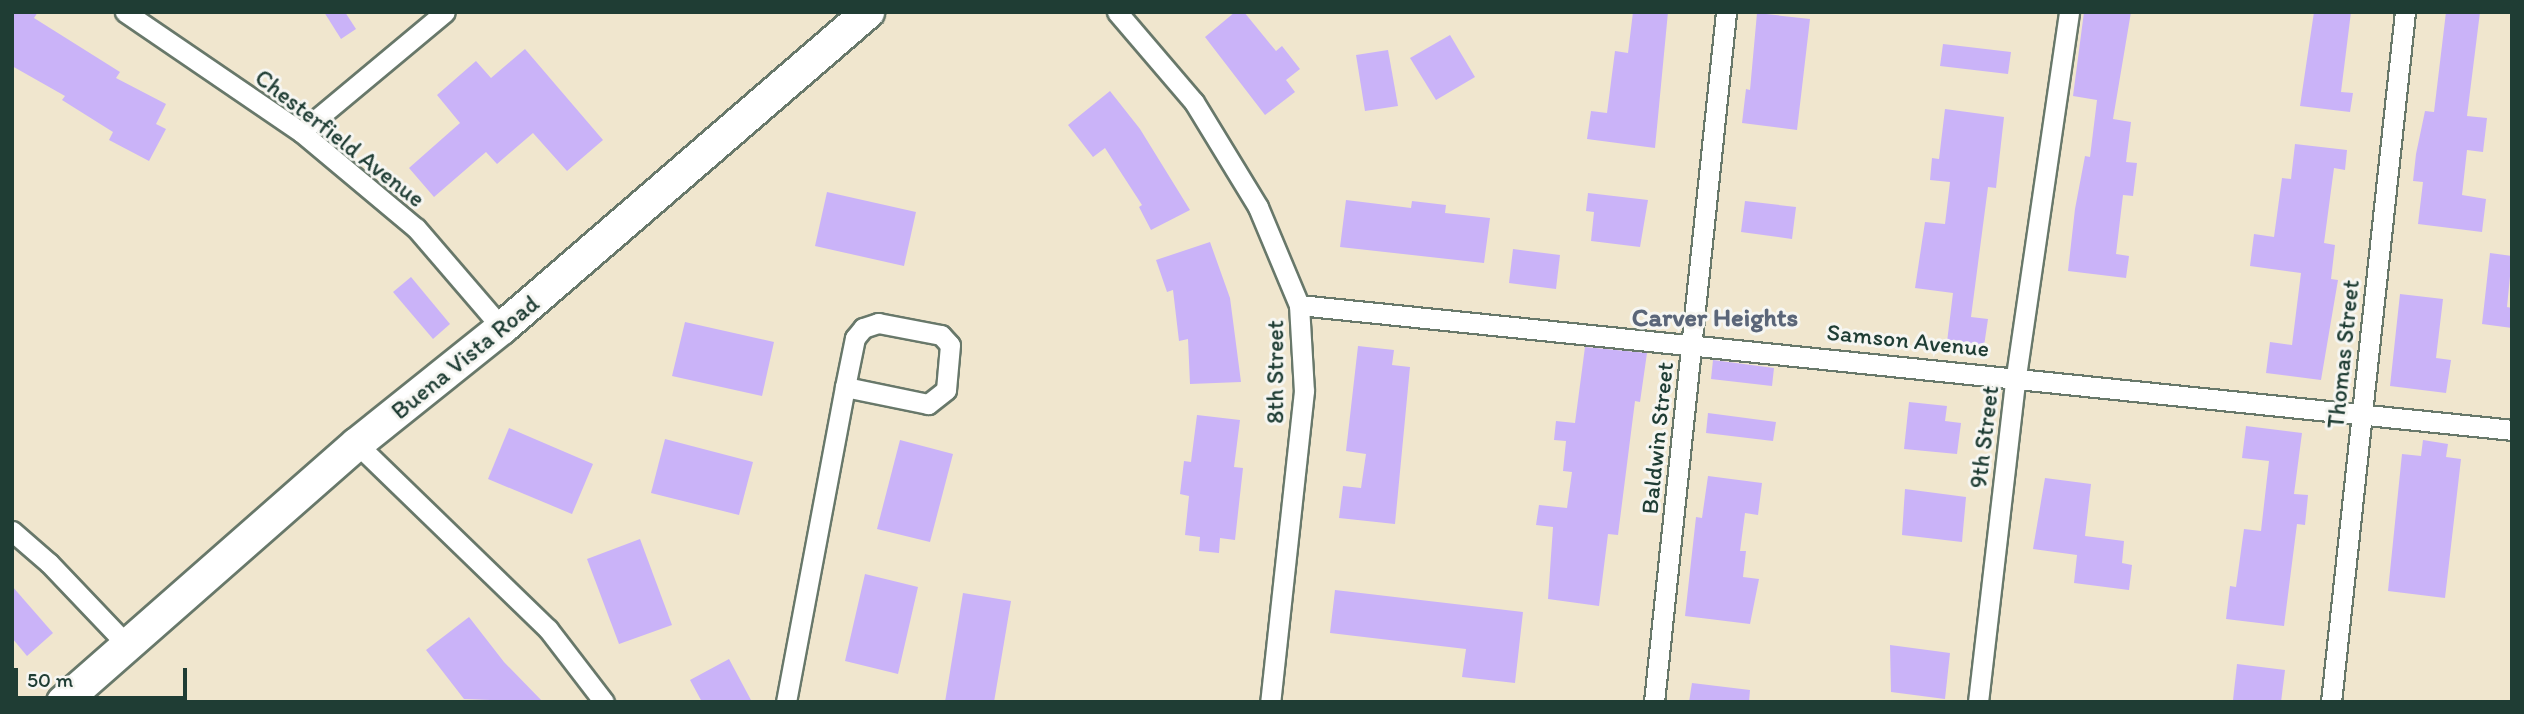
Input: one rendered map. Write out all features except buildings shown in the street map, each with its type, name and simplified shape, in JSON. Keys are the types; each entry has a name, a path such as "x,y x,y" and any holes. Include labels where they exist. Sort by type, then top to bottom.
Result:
{"main road":[{"name":"Buena Vista Road","path":"63,702 357,444 502,328 868,12"}],"street":[{"name":"Chesterfield Avenue","path":"125,12 301,132 416,228 502,328"},
{"path":"301,132 445,12"},
{"name":"8th Street","path":"1117,12 1194,102 1258,207 1299,305 1304,391 1270,702"},
{"name":"Baldwin Street","path":"1654,702 1726,12"},
{"name":"9th Street","path":"1978,702 2016,376 2069,12"},
{"name":"Thomas Street","path":"2330,702 2405,12"},
{"name":"Samson Avenue","path":"1299,305 1691,342 2512,430"},
{"path":"786,702 845,387 855,338 863,328 878,323 941,335 950,345 946,390 928,404 845,387"},
{"path":"357,444 548,629 604,702"},
{"path":"12,530 128,646"}],"district":[{"name":"Carver Heights","path":"1715,318"}]}
